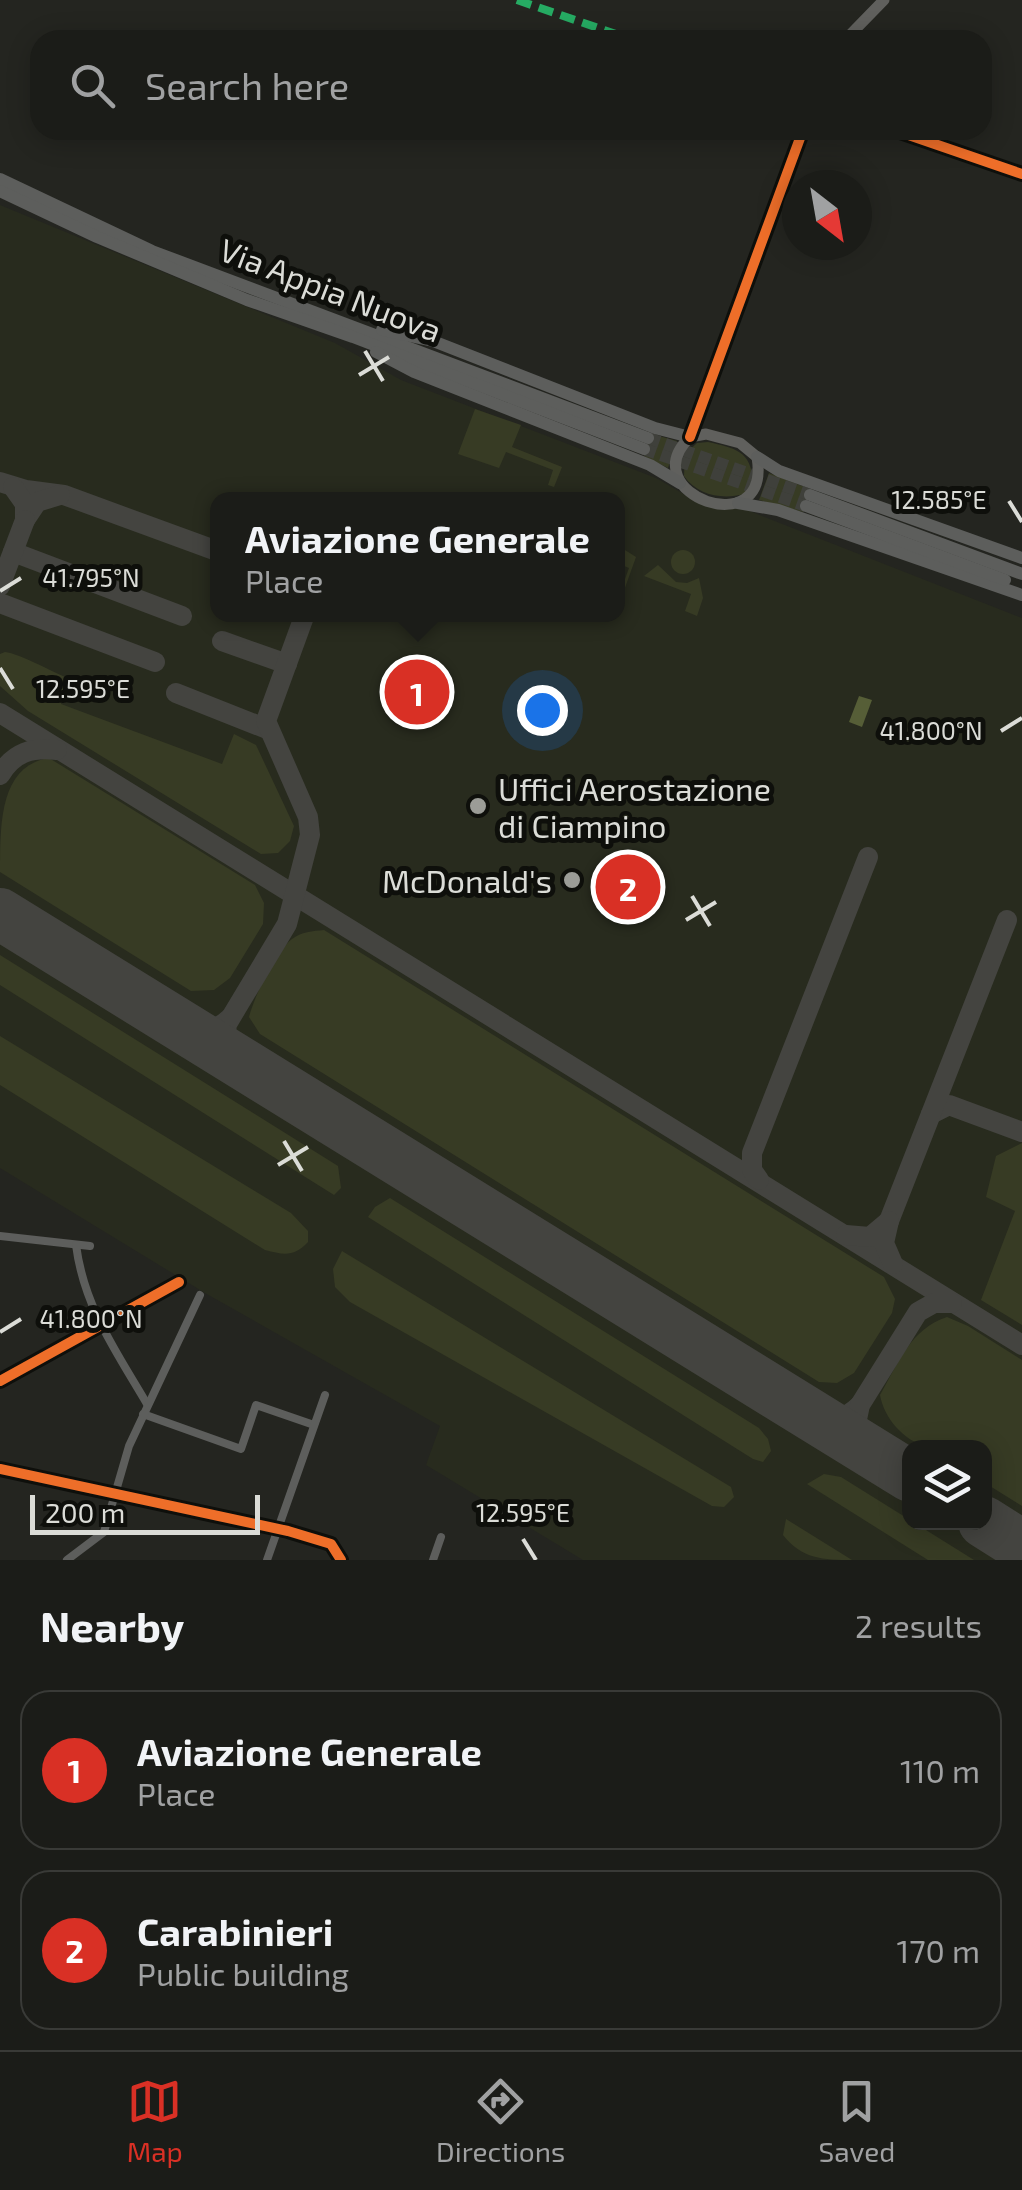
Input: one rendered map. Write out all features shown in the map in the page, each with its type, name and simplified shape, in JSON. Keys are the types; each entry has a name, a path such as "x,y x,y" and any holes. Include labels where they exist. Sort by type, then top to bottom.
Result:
{"main road":[{"name":"Via Appia Nuova","path":"0,180 152,250 646,444"},
{"name":"Via Appia Nuova","path":"0,191 247,300 356,332"},
{"path":"356,332 424,338 656,428 690,437"},
{"path":"356,332 407,369 650,465 680,483"},
{"path":"757,457 779,471 1022,558"},
{"path":"1022,574 808,500 1022,586"},
{"path":"738,503 778,510 1022,594"}],"street":[{"path":"855,30 884,0"},
{"path":"690,437 716,436 745,446 757,457 757,485 748,498 738,503 717,504 694,495 680,483 675,458 690,437 799,140"},
{"path":"923,140 1022,174"},
{"path":"699,408 703,423 716,436"},
{"path":"0,1236 90,1246"},
{"path":"76,1244 80,1280 100,1325 147,1404"},
{"path":"0,1381 180,1282"},
{"path":"67,1560 104,1532 129,1446 200,1295"},
{"path":"267,1560 324,1395"},
{"path":"143,1414 240,1448 256,1405 314,1425"},
{"path":"0,1470 280,1529 331,1544 342,1560"},
{"path":"434,1560 441,1538"}],"shaded area":[{"path":"0,205 335,343 401,380 656,478 701,504 747,510 1022,618 1022,1560 583,1560 426,1465 440,1426 205,1293 0,1168"},
{"path":"475,409 521,425 512,447 562,467 554,487 548,485 553,470 506,452 499,468 458,454"},
{"path":"652,434 677,441 668,468 644,456"},
{"path":"697,443 734,449 745,457 753,481 744,494 711,494 696,488 684,476 685,454"},
{"path":"769,473 810,489 803,512 759,500"},
{"path":"625,550 636,557 625,588 625,579 629,568 625,566"},
{"path":"683,550 695,562 683,574 671,562"},
{"path":"658,565 676,582 699,578 703,598 697,616 685,611 691,594 644,576"},
{"path":"5,652 65,677 61,704 222,764 234,734 256,745 294,826 290,841 278,853 261,854 28,711 0,686 0,654"},
{"path":"859,696 872,700 862,727 849,722"},
{"path":"49,758 255,885 264,903 263,924 230,978 214,990 191,991 0,872 3,816 12,784 33,763"},
{"path":"324,930 884,1277 895,1299 892,1313 854,1373 837,1383 819,1382 260,1034 249,1017 273,964 296,937"},
{"path":"0,955 338,1166 341,1188 334,1195 0,985"},
{"path":"0,1036 291,1213 308,1231 308,1242 288,1254 265,1250 0,1085"},
{"path":"1022,1143 1022,1325 981,1300 1015,1211 986,1197 996,1156"},
{"path":"390,1198 759,1428 771,1451 763,1462 753,1459 368,1217"},
{"path":"342,1251 731,1487 734,1497 724,1507 712,1506 350,1302 335,1287 333,1269"},
{"path":"947,1317 1022,1360 1022,1506 992,1487 992,1440 912,1440 896,1427 882,1404 880,1395 906,1349 934,1323"},
{"path":"824,1474 841,1477 902,1515 902,1530 926,1530 974,1560 928,1560 807,1484"},
{"path":"786,1519 852,1560 822,1558 798,1549 783,1535"}],"taxiway":[{"path":"0,482 64,495 210,548"},
{"path":"13,487 25,504 25,520 37,502 60,495"},
{"path":"0,586 25,520"},
{"path":"13,552 182,616"},
{"path":"0,603 155,662"},
{"path":"246,1066 230,1048 227,1024 287,924 310,835 308,817 266,721 302,622"},
{"path":"222,641 287,664"},
{"path":"176,693 267,729"},
{"path":"0,713 1022,1345"},
{"path":"0,775 24,753 57,750"},
{"path":"759,1180 752,1170 752,1153 868,857"},
{"path":"889,1221 1007,920"},
{"path":"177,1023 205,1030 230,1018"},
{"path":"931,1114 949,1105 1022,1132"},
{"path":"846,1235 870,1237 889,1221 884,1243 893,1264"},
{"path":"865,1449 856,1424 860,1405 918,1312 934,1303 952,1303"},
{"path":"815,1417 839,1418 860,1405"}],"runway":[{"path":"0,914 902,1471"},
{"path":"992,1527 1022,1546"}],"tunnel":[{"path":"648,438 810,495"},
{"path":"644,449 806,506"}],"marked path":[{"path":"517,0 604,30"}],"cycle path":[{"path":"690,437 799,140"},
{"path":"923,140 1022,174"},
{"path":"0,1381 179,1282"},
{"path":"0,1469 288,1531 331,1544 341,1560"}],"place":[{"name":"Aviazione Generale","path":"417,692"},
{"name":"Uffici Aerostazione di Ciampino","path":"478,806"},
{"name":"McDonald's","path":"572,880"},
{"name":"Carabinieri","path":"628,887"}]}
